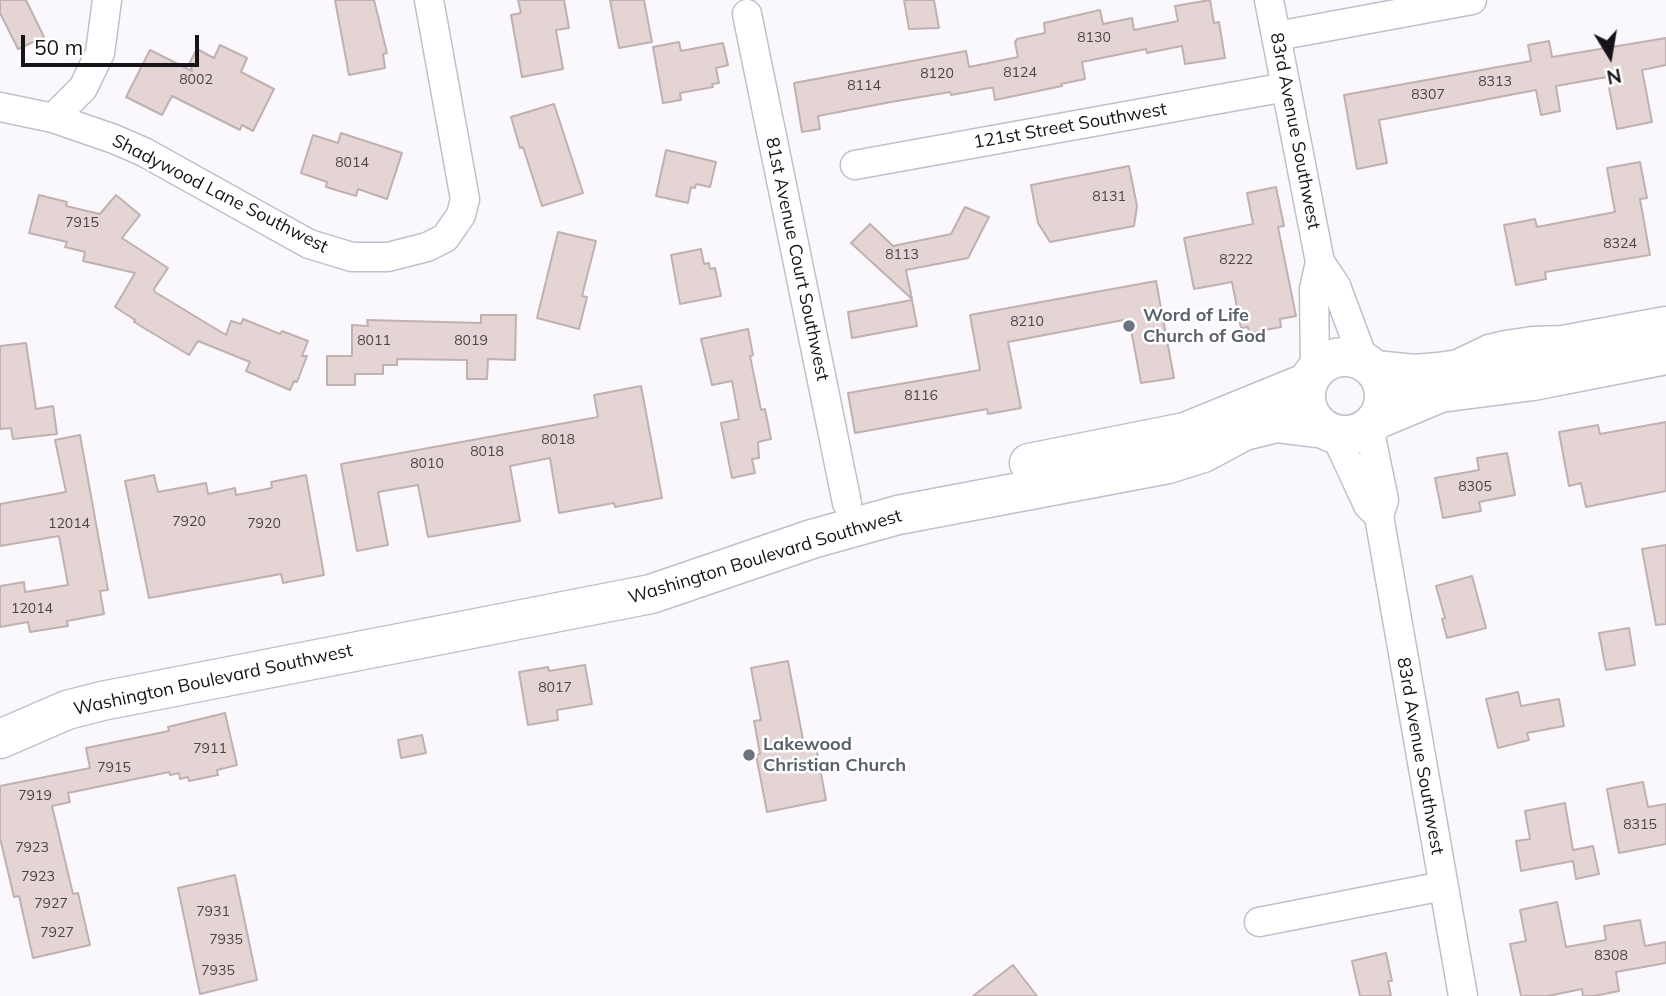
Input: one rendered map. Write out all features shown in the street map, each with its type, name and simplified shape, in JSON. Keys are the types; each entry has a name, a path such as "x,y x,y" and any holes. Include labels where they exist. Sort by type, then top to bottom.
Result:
{"main road":[{"path":"1370,366 1384,389 1382,409 1352,427 1314,420 1306,395 1312,376 1326,362 1338,357 1352,357 1370,366 1414,374 1439,372 1458,369 1490,354 1506,350 1563,345 1666,326"},
{"name":"Washington Boulevard Southwest","path":"0,739 67,710 102,701 652,594 812,539 898,515 1168,464 1203,453 1244,431 1276,423 1352,427 1440,393 1533,381 1666,355"},
{"name":"Washington Boulevard Southwest","path":"0,711 24,705 87,681 142,668 627,574 888,491 1185,432 1312,376"}],"street":[{"path":"53,118 83,89 100,53 107,0"},
{"name":"Shadywood Lane Southwest","path":"0,107 84,127 144,152 309,244 352,257 388,257 427,247 445,237 461,215 465,199 429,0"},
{"name":"83rd Avenue Southwest","path":"1269,0 1320,262 1336,286 1370,366"},
{"path":"1277,36 1472,0"},
{"name":"81st Avenue Court Southwest","path":"747,14 847,503"},
{"name":"121st Street Southwest","path":"855,165 1286,87"},
{"name":"83rd Avenue Southwest","path":"1312,376 1314,289 1320,262"},
{"name":"83rd Avenue Southwest","path":"1352,427 1368,505 1379,516 1463,996"},
{"path":"1259,922 1443,886"}],"building":[{"path":"0,0 26,0 44,37 18,49 0,13"},
{"path":"335,0 374,0 387,53 383,54 385,68 349,75"},
{"path":"518,0 564,0 569,28 556,30 563,69 522,77 511,15 521,13"},
{"path":"610,0 644,0 652,42 619,48"},
{"path":"904,0 934,0 939,28 909,29"},
{"path":"1210,0 1214,23 1219,22 1225,58 1185,64 1182,46 1147,53 1146,49 1082,62 1085,79 1061,84 1062,86 995,100 993,88 989,88 891,102 818,116 820,129 802,132 794,83 966,51 969,67 1018,57 1015,42 1017,39 1045,33 1044,23 1100,10 1103,24 1132,18 1134,30 1178,21 1175,6"},
{"path":"1666,38 1666,65 1642,70 1652,122 1617,129 1607,77 1556,86 1560,111 1541,115 1536,90 1379,120 1387,163 1357,169 1344,95 1531,61 1528,45 1549,41 1552,57"},
{"path":"679,42 681,51 723,43 728,65 716,68 719,83 712,84 713,87 680,93 681,100 663,103 653,47"},
{"path":"220,45 247,58 241,72 274,89 253,131 242,125 240,130 172,96 162,115 126,97 150,50 192,71 190,62 197,49 214,58"},
{"path":"554,104 583,193 542,206 511,117"},
{"path":"341,133 402,153 387,199 358,189 356,196 326,187 327,182 301,173 313,135 338,143"},
{"path":"666,150 716,162 710,187 696,184 695,188 691,187 688,203 656,196"},
{"path":"1640,162 1647,198 1640,199 1650,255 1545,272 1546,279 1516,285 1504,225 1535,219 1537,227 1615,212 1607,168"},
{"path":"1129,166 1137,206 1134,226 1050,242 1038,223 1031,185"},
{"path":"1276,187 1284,226 1278,227 1296,316 1280,319 1281,327 1249,333 1248,327 1241,328 1232,282 1194,289 1184,238 1253,224 1247,193"},
{"path":"39,195 67,202 66,206 100,214 116,195 140,215 122,238 168,268 154,289 155,292 226,335 231,321 241,324 243,319 280,334 282,331 308,341 302,356 307,356 297,382 294,381 290,390 246,371 250,362 198,341 189,355 134,322 135,320 115,307 135,273 83,261 85,252 65,247 67,242 29,233"},
{"path":"965,207 989,217 968,258 906,270 912,299 851,243 870,224 893,246 951,234"},
{"path":"558,232 596,241 582,296 587,297 579,329 537,318"},
{"path":"701,249 704,264 709,263 710,269 715,268 721,296 680,304 671,255"},
{"path":"1156,281 1174,378 1141,383 1129,319 1008,342 1021,408 988,414 987,409 855,433 848,393 980,370 970,315"},
{"path":"912,300 917,326 852,338 848,312"},
{"path":"481,315 516,315 515,360 488,359 487,379 467,379 467,360 397,359 397,365 383,365 383,374 355,374 355,385 327,385 327,356 352,356 352,325 368,326 367,320 481,323"},
{"path":"748,329 753,355 750,356 761,410 765,409 771,439 758,442 759,458 752,459 755,473 732,478 721,423 739,419 732,381 712,385 701,339"},
{"path":"26,343 36,409 53,406 57,434 13,439 11,428 0,429 0,346"},
{"path":"641,386 662,498 615,507 614,503 559,513 550,458 510,466 520,521 428,537 418,485 378,492 388,545 357,551 341,464 598,417 594,395"},
{"path":"1666,422 1666,491 1586,507 1581,483 1569,486 1559,432 1598,425 1600,434"},
{"path":"80,435 108,590 100,591 104,614 67,621 68,626 30,632 28,622 0,627 0,586 24,582 25,592 68,585 59,536 0,546 0,504 66,492 55,440"},
{"path":"1507,453 1515,495 1479,502 1481,511 1443,518 1435,478 1479,470 1477,458"},
{"path":"154,475 158,492 206,483 208,494 235,488 236,495 272,488 271,482 306,475 324,575 283,583 281,574 149,598 125,481"},
{"path":"1666,545 1666,624 1656,625 1642,549"},
{"path":"1472,576 1486,628 1447,638 1442,619 1445,618 1436,586"},
{"path":"1629,628 1635,665 1606,670 1599,633"},
{"path":"788,661 804,745 815,742 826,800 767,812 756,755 760,754 754,721 761,720 751,668"},
{"path":"585,665 592,704 557,710 558,720 528,725 519,672 548,667 549,671"},
{"path":"1518,692 1521,706 1559,699 1564,726 1527,733 1529,740 1498,748 1486,699"},
{"path":"225,713 237,765 217,770 218,775 189,781 188,777 180,779 179,773 170,775 169,772 68,793 70,802 52,806 73,894 78,893 90,945 33,958 19,896 14,897 0,838 0,786 90,768 86,748 169,731 168,727"},
{"path":"422,735 426,753 401,758 398,740"},
{"path":"1643,782 1648,807 1666,804 1666,844 1619,853 1607,789"},
{"path":"1565,803 1573,850 1593,846 1599,874 1576,879 1573,861 1521,871 1516,841 1530,839 1525,811"},
{"path":"235,875 257,980 200,994 178,888"},
{"path":"1557,902 1566,947 1606,940 1604,926 1640,920 1645,946 1666,942 1666,963 1616,972 1619,991 1583,996 1582,989 1548,996 1521,996 1510,944 1526,941 1520,910"},
{"path":"1386,953 1392,981 1388,981 1391,996 1360,996 1352,961"},
{"path":"1013,965 1037,996 973,996"}],"place":[{"name":"Word of Life Church of God","path":"1129,326"},
{"name":"Lakewood Christian Church","path":"749,755"}]}
